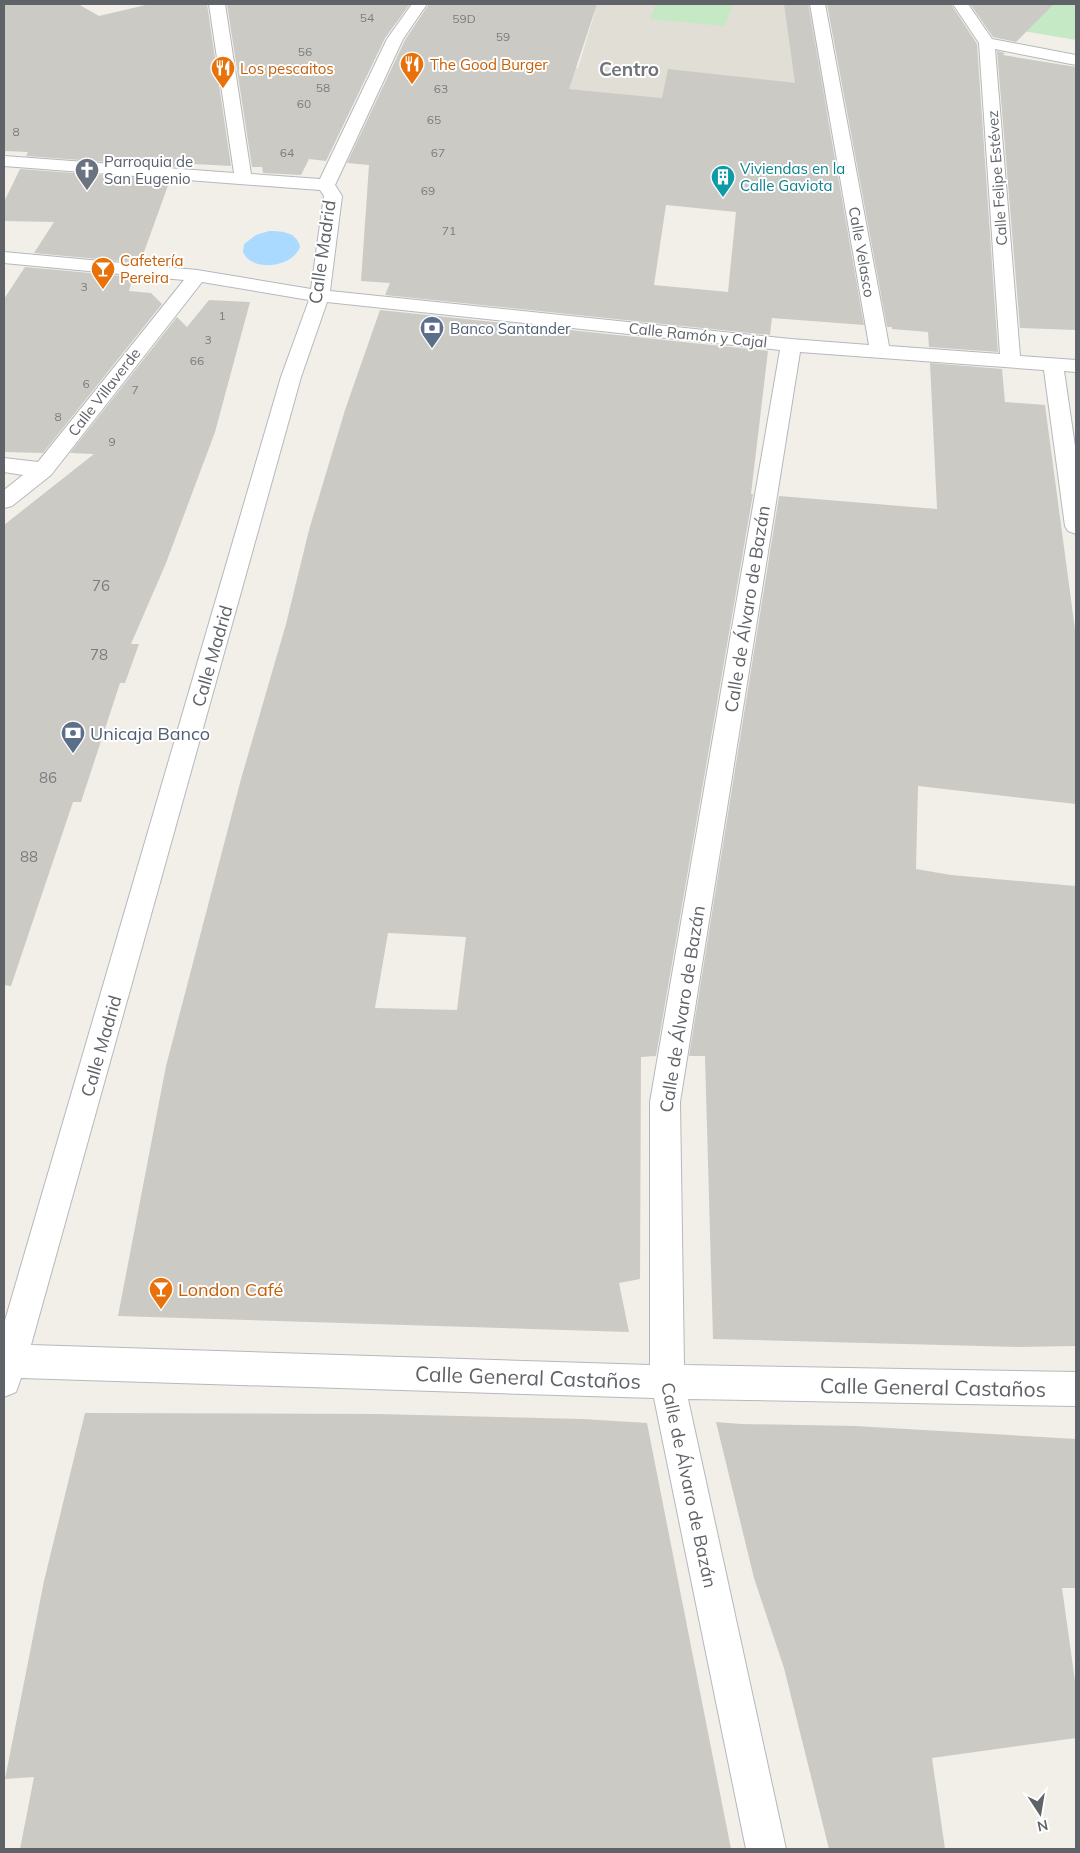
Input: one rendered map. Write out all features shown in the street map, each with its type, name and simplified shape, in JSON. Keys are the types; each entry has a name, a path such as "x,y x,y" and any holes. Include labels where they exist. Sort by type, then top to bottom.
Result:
{"street":[{"path":"217,4 244,178"},
{"name":"Calle Madrid","path":"7,1371 291,377 320,296 333,196 326,185 395,40 419,4"},
{"name":"Calle Velasco","path":"818,4 880,352"},
{"name":"Calle Felipe Estévez","path":"961,4 987,43 1010,360"},
{"path":"987,43 1076,60"},
{"path":"9,166 244,178 326,185"},
{"name":"Calle Ramón y Cajal","path":"4,258 197,276 320,296 792,345 1076,366"},
{"name":"Calle Villaverde","path":"4,500 43,470 197,276"},
{"name":"Calle de Álvaro de Bazán","path":"766,1849 667,1382 665,1102 792,345"},
{"path":"1053,364 1076,526"},
{"path":"4,465 43,470"},
{"name":"Calle General Castaños","path":"7,1371 1076,1389"}],"shaded area":[{"path":"574,4 812,4 828,115 579,90 549,90 526,63 578,68 595,12 572,9"}],"green space":[{"path":"656,4 733,4 725,26 650,19"},
{"path":"982,4 1076,4 1076,40 999,27"}],"water":[{"path":"269,231 288,233 296,238 300,247 296,254 281,263 272,265 255,263 248,259 243,252 244,244 256,235"}],"building":[{"path":"4,4 78,4 99,16 150,4 207,4 231,166 176,163 174,167 26,156 28,152 4,151"},
{"path":"227,4 410,4 385,38 326,161 309,159 301,175 263,173 262,167 252,167"},
{"path":"429,4 597,4 569,89 662,98 668,69 795,83 784,4 808,4 864,325 772,318 770,335 385,295 390,283 361,281 369,165 347,163 405,40","holes":["666,205 736,212 728,292 654,285"]},
{"path":"827,4 951,4 977,44 998,352 929,347 928,332 887,327"},
{"path":"970,4 1054,4 1016,42 993,37"},
{"path":"997,51 1005,53 1003,55 1076,67 1076,330 1020,328"},
{"name":"Parroquia de San Eugenio","path":"20,169 170,180 140,263 34,253 54,222 4,221 4,202"},
{"path":"25,267 133,277 129,291 151,293 162,304 43,453 4,452 4,299"},
{"path":"209,300 250,302 215,432 166,563 131,644 139,644 125,683 120,683 81,802 73,802 11,986 4,985 4,525 94,454 70,453 177,317 187,327"},
{"path":"380,310 768,351 751,494 753,494 656,1056 641,1057 640,1279 619,1283 629,1332 118,1316 166,1066 241,779 286,624 309,530 345,410","holes":["388,933 466,937 457,1010 375,1008"]},
{"path":"930,363 1002,369 1005,402 1045,405 1076,637 1076,804 918,786 916,869 951,875 1076,886 1076,1346 1018,1347 713,1339 705,1056 689,1056 779,496 937,509"},
{"path":"85,1413 378,1414 583,1419 647,1423 731,1849 20,1849 34,1777 5,1779 44,1581"},
{"path":"716,1422 855,1426 1076,1439 1076,1588 1062,1588 1076,1688 1076,1738 932,1758 945,1849 829,1849 784,1668 754,1578"}],"place":[{"name":"The Good Burger","path":"412,85"},
{"name":"Los pescaitos","path":"223,89"},
{"name":"Parroquia de San Eugenio","path":"87,191"},
{"name":"Viviendas en la Calle Gaviota","path":"723,198"},
{"name":"Cafetería Pereira","path":"103,290"},
{"name":"Banco Santander","path":"432,349"},
{"name":"Unicaja Banco","path":"73,754"},
{"name":"London Café","path":"161,1310"}],"district":[{"name":"Centro","path":"629,69"}]}
